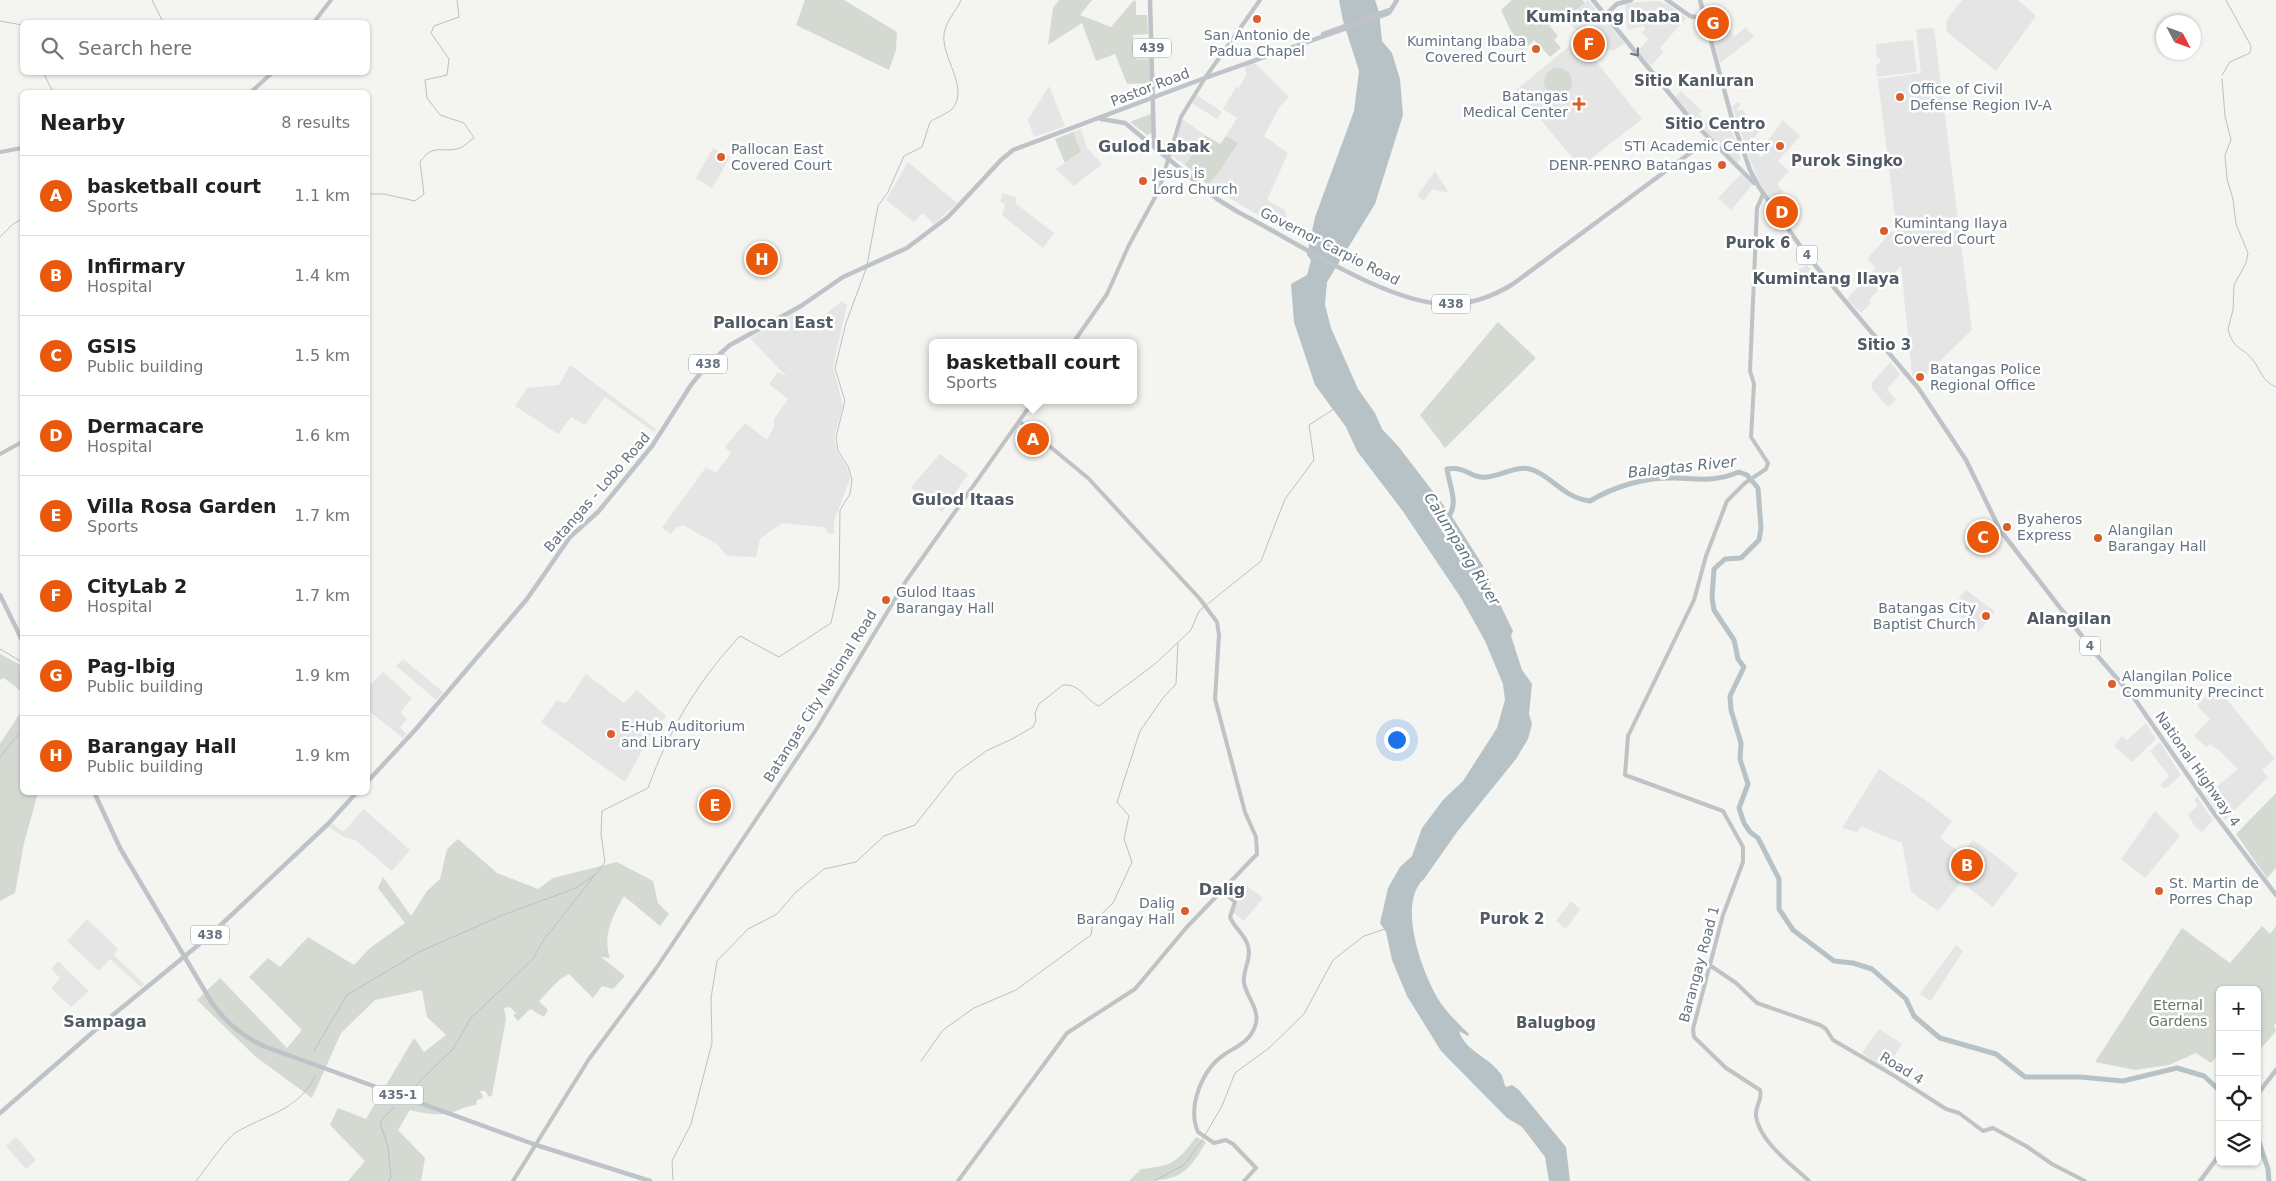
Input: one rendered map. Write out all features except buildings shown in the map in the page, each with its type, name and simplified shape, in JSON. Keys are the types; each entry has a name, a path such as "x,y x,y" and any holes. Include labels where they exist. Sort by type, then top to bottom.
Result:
{"main road":[{"name":"439","path":"1150,0 1154,146"},
{"name":"Pastor Road","path":"1100,118 1383,14 1390,10 1397,0"},
{"path":"1593,0 1674,100 1758,187"},
{"path":"1605,15 1617,4 1631,0"},
{"path":"1667,0 1690,16 1704,19"},
{"name":"National Highway 4","path":"1700,0 1732,119 1758,187 1805,253 1918,386 1966,460 2000,530 2095,653 2134,698 2197,790 2276,895"},
{"name":"Governor Carpio Road","path":"1100,118 1125,124 1222,203 1342,268 1379,286 1419,300 1446,304 1487,298 1526,276 1710,139"},
{"name":"Batangas - Lobo Road","path":"370,780 527,599 570,537 599,510 652,446 691,384 707,366 735,342 801,306 843,277 864,266 901,252 941,223 1009,152 1100,118"},
{"path":"1745,174 1750,170"},
{"path":"0,595 20,636"},
{"path":"95,795 120,848 184,956"},
{"name":"438","path":"0,1113 232,914 328,824 354,795"},
{"name":"435-1","path":"184,956 217,1010 229,1024 250,1040 536,1144 650,1181"},
{"path":"2261,1090 2276,1070"},
{"path":"2200,1181 2216,1159"}],"street":[{"path":"316,20 331,0"},
{"path":"1076,339 1110,289 1129,245 1159,190 1177,124 1205,78 1260,0"},
{"path":"253,90 270,75"},
{"path":"0,152 20,148"},
{"name":"Barangay Road 1","path":"1763,194 1757,208 1750,371 1754,384 1751,437 1768,463 1766,469 1745,482 1727,501 1706,556 1694,600 1630,730 1626,775 1723,811 1743,847 1741,872 1722,914 1693,1029 1694,1037 1726,1068 1760,1090 1761,1094 1756,1113 1759,1124 1774,1148 1809,1181"},
{"name":"Batangas City National Road","path":"513,1181 589,1059 655,970 817,728 906,581 1031,404"},
{"path":"958,1181 1067,1033 1135,989 1186,928 1257,854 1256,837 1245,812 1215,699 1219,629 1217,622 1205,605 1084,474 1019,421"},
{"path":"0,454 20,443"},
{"path":"1222,891 1235,902 1230,917 1243,935 1249,949 1243,977 1245,988 1257,1017 1252,1032 1243,1044 1226,1054 1206,1073 1196,1099 1196,1126 1201,1134 1214,1143 1226,1140 1233,1144 1256,1168 1244,1181"},
{"name":"Road 4","path":"1710,966 1736,983 1757,1003 1820,1025 1826,1029 1833,1040 1946,1109 1959,1112 1983,1131 1993,1128 2052,1164 2085,1181"}],"shaded area":[{"path":"1588,0 1600,15 1578,32 1566,18"},
{"path":"1962,0 2018,0 2036,16 1996,71 1947,32 1946,21"},
{"path":"1658,1 1669,5 1686,18 1660,48 1663,52 1651,66 1638,51 1648,39 1641,32 1645,30 1644,26 1627,30 1625,3"},
{"path":"1722,16 1734,37 1746,27 1754,37 1720,63 1709,23"},
{"path":"1604,18 1625,43 1613,51 1610,49 1597,57 1581,38"},
{"path":"1934,28 1972,330 1918,382 1912,375 1901,266 1869,300 1871,303 1861,313 1847,299 1876,268 1867,259 1891,232 1897,233 1878,79 1921,73 1916,29"},
{"path":"1148,38 1150,59 1137,60 1133,39"},
{"name":"Batangas Medical Center","path":"1578,39 1642,119 1580,167 1516,90"},
{"path":"1913,40 1917,72 1877,77 1876,67 1881,60 1877,57 1876,44"},
{"path":"1255,63 1289,97 1280,106 1264,136 1288,153 1267,200 1285,210 1290,234 1208,185 1237,144 1226,136 1237,118 1223,109 1236,87 1239,88 1247,74 1244,67"},
{"path":"1049,86 1065,126 1034,137 1028,120"},
{"path":"1681,91 1702,111 1699,114 1715,131 1728,120 1741,159 1737,163 1696,123 1675,97"},
{"path":"1197,95 1222,112 1217,119 1192,103"},
{"path":"1739,102 1741,104 1737,109 1740,111 1742,109 1752,124 1756,120 1763,127 1746,147 1732,106"},
{"path":"1182,119 1205,135 1185,165 1170,154"},
{"path":"1783,120 1800,136 1778,161 1789,171 1777,184 1783,191 1773,203 1760,183 1747,153 1751,148 1761,157 1770,148 1766,143"},
{"path":"1081,129 1087,148 1102,164 1074,186 1056,169 1081,153 1073,132"},
{"path":"713,148 730,157 712,188 696,178"},
{"path":"908,162 957,203 934,224 923,213 914,222 886,200"},
{"path":"1435,171 1449,193 1432,189 1424,201 1417,196"},
{"path":"1741,174 1752,185 1731,210 1718,198"},
{"path":"1003,193 1017,198 1015,203 1054,233 1043,248 1002,215 1005,204 1000,202"},
{"path":"1807,265 1819,280 1809,288 1795,272"},
{"path":"842,301 847,305 833,367 843,406 834,437 837,452 847,467 850,479 834,521 834,534 829,534 824,527 782,523 760,539 756,557 727,556 717,544 683,525 677,527 671,534 662,528 706,467 716,473 731,453 725,447 745,423 767,440 774,427 774,419 788,399 769,384 778,372 787,377 750,338 797,312 814,323"},
{"path":"1890,362 1900,374 1887,389 1896,400 1888,407 1872,389 1872,383"},
{"path":"570,365 656,429 654,432 605,397 585,425 571,417 558,434 515,406 527,388 559,385"},
{"path":"940,454 968,474 942,512 911,487"},
{"path":"1989,519 1997,533 1978,556 1964,548"},
{"path":"1966,590 1995,612 1978,632 1950,609"},
{"path":"403,659 443,692 436,700 396,666"},
{"path":"383,672 412,698 401,712 407,719 400,727 406,734 403,738 370,712 370,685"},
{"path":"586,674 624,703 637,690 666,716 650,736 625,782 541,722 557,700 564,703 567,702"},
{"path":"2216,686 2275,759 2262,770 2268,777 2225,820 2206,796 2238,769 2219,750 2210,744 2206,747 2194,736 2210,719 2197,706"},
{"path":"2146,723 2156,739 2132,762 2114,746 2122,736 2127,740"},
{"path":"2160,742 2181,775 2165,789 2160,785 2169,776 2150,751"},
{"path":"1879,769 1924,799 1952,821 1940,838 1961,853 1973,840 2018,874 1993,907 1961,882 1938,911 1911,892 1902,842 1861,826 1857,832 1842,828"},
{"path":"2197,797 2213,820 2202,832 2196,828 2188,815 2198,805 2194,800"},
{"path":"364,809 410,850 392,871 355,840 344,837 329,827 333,824 343,832"},
{"path":"2155,811 2180,836 2145,878 2121,859"},
{"path":"1246,885 1263,898 1244,921 1233,912 1233,908 1239,897 1238,895"},
{"path":"1571,901 1580,909 1566,929 1556,921"},
{"path":"87,919 118,949 114,955 144,984 141,987 110,959 99,971 67,941"},
{"path":"1956,945 1963,951 1931,1001 1920,994"},
{"path":"58,961 89,991 71,1007 52,987 60,978 51,969"},
{"path":"1879,1029 1902,1044 1886,1069 1862,1053"},
{"path":"16,1137 36,1160 26,1169 6,1146"}],"green space":[{"path":"805,0 844,0 897,32 896,50 889,70 796,25"},
{"path":"1059,0 1092,0 1080,15 1111,27 1134,0 1136,2 1136,15 1147,15 1148,34 1133,35 1133,47 1136,47 1137,60 1150,59 1150,83 1127,84 1115,54 1096,61 1082,23 1048,45 1053,8"},
{"path":"1512,0 1582,0 1585,3 1562,21 1558,16 1549,25 1558,36 1554,40 1561,48 1550,57 1534,40 1521,53 1501,10"},
{"path":"1558,68 1568,72 1572,82 1568,92 1558,96 1548,92 1544,82 1548,72"},
{"path":"1151,114 1152,133 1147,135 1130,122"},
{"path":"1073,132 1081,152 1065,163 1055,139"},
{"path":"1205,135 1220,144 1226,136 1238,143 1208,185 1185,165"},
{"path":"1498,322 1536,358 1445,448 1420,415"},
{"path":"0,654 20,665 20,690 4,678 0,680"},
{"path":"20,713 20,795 37,795 24,843 15,893 0,901 0,744"},
{"path":"2276,793 2276,868 2267,878 2236,834"},
{"path":"458,839 497,873 538,889 553,878 617,862 653,881 658,903 669,914 660,926 624,896 613,918 608,934 607,941 610,958 601,957 625,976 613,989 602,986 593,998 569,974 559,980 539,1001 548,1010 544,1017 530,1009 518,1021 513,1015 516,1013 510,1007 504,1008 506,1019 492,1095 489,1097 485,1091 480,1091 483,1098 477,1100 476,1105 446,1114 410,1110 398,1130 425,1158 421,1181 348,1181 365,1161 330,1125 338,1108 366,1119 414,1038 424,1052 446,1035 427,1017 422,990 375,1000 341,1033 312,1098 256,1057 197,1000 220,978 287,1048 302,1030 249,977 268,958 280,967 308,937 354,965 370,948 405,923 378,888 383,877 411,916 427,891 440,879 447,849"},
{"name":"Eternal Gardens","path":"2262,926 2270,934 2276,926 2276,1023 2274,1026 2276,1031 2261,1048 2261,986 2216,986 2216,1057 2211,1063 2196,1053 2169,1065 2135,1070 2095,1062 2182,928 2230,963"},
{"path":"1196,1137 1206,1142 1191,1165 1184,1171 1167,1179 1129,1181 1141,1169 1160,1166 1173,1161 1184,1152"}],"water":[{"name":"Calumpang River","path":"1339,0 1375,0 1379,12 1382,41 1392,53 1400,79 1403,115 1375,204 1327,282 1325,305 1331,328 1358,389 1375,413 1382,429 1398,446 1451,515 1482,564 1490,581 1492,594 1499,602 1513,631 1511,636 1522,670 1532,684 1529,714 1532,724 1528,739 1516,759 1457,832 1416,890 1412,905 1415,940 1426,975 1433,990 1450,1015 1469,1034 1468,1036 1459,1031 1466,1044 1495,1067 1506,1087 1512,1085 1519,1090 1566,1147 1570,1181 1549,1181 1545,1157 1522,1127 1507,1118 1441,1051 1407,996 1392,960 1386,932 1380,923 1388,888 1400,867 1412,856 1422,828 1443,800 1463,781 1497,728 1505,700 1503,684 1485,641 1461,598 1402,510 1357,451 1346,427 1315,385 1294,322 1291,284 1307,275 1311,260 1307,255 1315,217 1354,111 1359,71 1343,21"}],"waterway":[{"path":"152,0 162,20"},
{"path":"370,194 384,194 415,201 424,194 420,162 425,156 434,150 454,150 460,148 474,138 464,123 440,115 427,98 425,80 447,75 449,59 431,33 434,26 459,17 457,0"},
{"path":"867,265 878,206 888,192 904,156 922,147 930,122 951,110 957,100 958,91 946,52 944,34 947,24 961,0"},
{"path":"2222,75 2230,62 2250,53 2251,46 2226,0"},
{"path":"0,21 20,25"},
{"path":"44,75 52,90"},
{"path":"2222,79 2225,116 2231,140 2225,155 2227,179 2233,199 2236,224 2248,253 2246,263 2234,285 2233,310 2228,329 2235,345 2253,360 2265,379 2276,387"},
{"path":"0,237 13,224 20,220"},
{"path":"414,1087 453,1049 471,1018 532,960 543,941 605,862 601,834 602,811 648,788 665,746 686,708 710,671 740,636 779,657 831,623 839,587 840,510 850,494 852,480 848,466 838,451 836,437 845,401 835,368 846,323 866,269"},
{"path":"673,1180 672,1161 691,1124 712,1043 711,998 717,961 748,929 777,914 796,892 824,869 856,862 884,836 915,825 956,773 986,751 1033,727 1036,720 1035,713 1039,704 1063,685 1069,685 1078,689 1099,706 1155,664 1191,630 1199,611 1261,561 1285,499 1314,460 1309,425 1334,409"},
{"name":"Balagtas River","path":"1447,518 1453,507 1453,495 1447,469 1459,469 1482,477 1522,468 1533,470 1573,496 1590,501 1620,487 1653,479 1715,479 1739,472 1747,475 1758,488 1761,528 1759,540 1741,558 1725,559 1714,569 1712,598 1714,610 1734,640 1738,659 1744,667 1730,696 1731,710 1741,743 1740,759 1748,784 1739,808 1744,823 1750,832 1758,838 1779,879 1779,909 1793,930 1834,961 1853,963 1872,969 1906,999 1914,1016 1940,1038 1996,1054 2025,1077 2080,1077 2123,1081 2177,1068 2204,1076 2216,1087"},
{"path":"921,1061 943,1030 974,1008 1016,990 1091,935 1093,922 1113,903 1132,862 1124,839 1129,816 1117,802 1140,731 1163,698 1176,684 1178,643"},
{"path":"0,649 20,661"},
{"path":"0,757 20,732"},
{"path":"314,1051 347,995 421,951 503,915 576,888 593,876"},
{"path":"1205,1135 1222,1106 1235,1073 1269,1048 1304,1014 1333,960 1364,936 1385,929"},
{"path":"196,1181 231,1136 290,1105 308,1088 315,1076"},
{"path":"389,1181 391,1177 388,1147 380,1122 394,1107"},
{"path":"1154,1181 1184,1165 1203,1139"},
{"name":"Balagtas River","path":"2261,1148 2268,1169 2269,1181"}],"place":[{"name":"San Antonio de Padua Chapel","path":"1257,19"},
{"name":"Pag-Ibig","path":"1713,23"},
{"name":"CityLab 2","path":"1589,44"},
{"name":"Kumintang Ibaba Covered Court","path":"1536,49"},
{"name":"Office of Civil Defense Region IV-A","path":"1900,97"},
{"name":"Batangas Medical Center","path":"1579,104"},
{"name":"STI Academic Center","path":"1780,146"},
{"name":"Pallocan East Covered Court","path":"721,157"},
{"name":"DENR-PENRO Batangas","path":"1722,165"},
{"name":"Jesus is Lord Church","path":"1143,181"},
{"name":"Dermacare","path":"1782,212"},
{"name":"Kumintang Ilaya Covered Court","path":"1884,231"},
{"name":"Barangay Hall","path":"762,259"},
{"name":"Batangas Police Regional Office","path":"1920,377"},
{"name":"basketball court","path":"1033,439"},
{"name":"Byaheros Express","path":"2007,527"},
{"name":"GSIS","path":"1983,537"},
{"name":"Alangilan Barangay Hall","path":"2098,538"},
{"name":"Gulod Itaas Barangay Hall","path":"886,600"},
{"name":"Batangas City Baptist Church","path":"1986,616"},
{"name":"Alangilan Police Community Precinct","path":"2112,684"},
{"name":"E-Hub Auditorium and Library","path":"611,734"},
{"name":"Villa Rosa Garden","path":"715,805"},
{"name":"Infirmary","path":"1967,865"},
{"name":"St. Martin de Porres Chap","path":"2159,891"},
{"name":"Dalig Barangay Hall","path":"1185,911"}],"district":[{"name":"Kumintang Ibaba","path":"1603,16"},
{"name":"Sitio Kanluran","path":"1694,81"},
{"name":"Sitio Centro","path":"1715,124"},
{"name":"Gulod Labak","path":"1154,146"},
{"name":"Purok Singko","path":"1847,161"},
{"name":"Purok 6","path":"1758,243"},
{"name":"Kumintang Ilaya","path":"1826,278"},
{"name":"Pallocan East","path":"773,322"},
{"name":"Sitio 3","path":"1884,345"},
{"name":"Gulod Itaas","path":"963,499"},
{"name":"Alangilan","path":"2069,618"},
{"name":"Dalig","path":"1222,889"},
{"name":"Purok 2","path":"1512,919"},
{"name":"Sampaga","path":"105,1021"},
{"name":"Balugbog","path":"1556,1023"}]}
